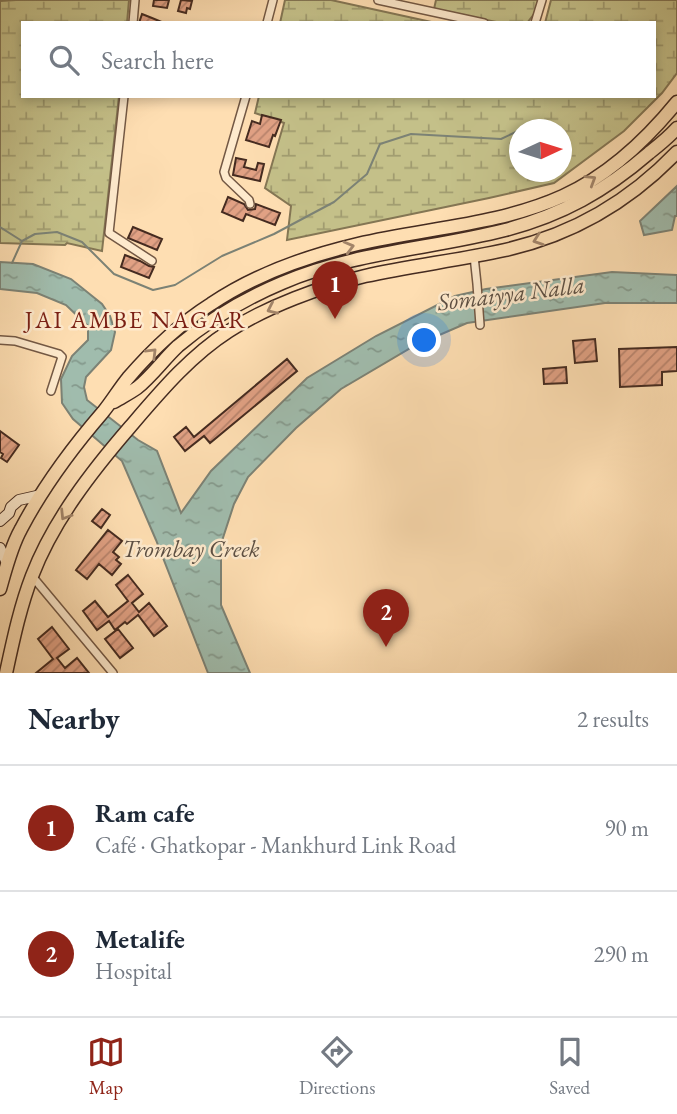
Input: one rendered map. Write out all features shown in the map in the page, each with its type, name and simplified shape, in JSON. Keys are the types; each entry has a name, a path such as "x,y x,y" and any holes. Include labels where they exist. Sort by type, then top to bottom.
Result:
{"highway":[{"path":"0,589 20,530 80,439 128,378 168,338 211,303 279,269 331,251 500,217 564,196 622,159 677,102"},
{"path":"108,405 138,388 177,348 218,315 263,291 335,264 503,230 569,208 630,170 677,128"},
{"path":"6,673 32,576 65,513 103,459 152,401 190,362 229,331 292,300 340,283 520,246 577,226 641,186 677,152"}],"main road":[{"path":"0,521 19,500 41,495"},
{"path":"0,508 11,507"},
{"path":"0,548 7,563"}],"street":[{"path":"133,21 135,0"},
{"path":"268,21 273,0"},
{"path":"378,0 475,21"},
{"path":"428,11 429,0"},
{"path":"536,21 542,0"},
{"path":"124,98 109,233 152,261"},
{"path":"245,98 225,172 226,178 250,204"},
{"path":"474,256 480,324"},
{"path":"0,340 15,341 59,354 62,357 51,391"},
{"path":"32,576 113,673"}],"green space":[{"path":"129,0 127,21 21,21 21,98 119,98 102,251 67,243 0,243 0,1"},
{"path":"285,0 331,0 427,21 280,21"},
{"path":"436,0 539,0 529,21 491,21 434,9"},
{"path":"551,0 677,0 677,73 662,93 624,131 572,170 572,119 509,119 509,182 554,183 287,240 291,206 265,188 284,123 255,113 259,98 656,98 656,21 546,21"}],"water":[{"path":"677,186 677,216 672,230 644,235 640,221"},
{"name":"Trombay Creek","path":"0,262 33,264 71,279 102,304 110,316 115,332 111,350 86,377 84,387 87,400 138,440 157,451 181,513 211,471 307,378 376,336 455,296 486,289 612,272 677,275 677,303 605,303 467,323 414,346 341,389 296,428 248,477 234,504 221,544 221,605 250,673 208,673 122,461 73,419 62,403 61,379 72,356 88,340 88,326 66,305 37,293 0,289"}],"building":[{"path":"154,0 169,0 167,8 153,6"},
{"path":"181,0 192,1 186,13 178,11"},
{"path":"142,14 159,21 140,21"},
{"path":"262,115 281,120 269,147 246,140 252,121 260,124"},
{"path":"236,158 246,160 244,167 256,170 258,163 264,164 260,181 233,175"},
{"path":"228,197 244,204 248,210 255,209 256,204 280,213 275,225 246,214 243,221 222,212"},
{"path":"133,227 162,239 157,250 128,238"},
{"path":"125,255 154,267 149,278 121,267"},
{"path":"595,339 597,361 575,363 573,341"},
{"path":"677,347 677,371 662,372 662,385 620,387 619,349"},
{"path":"287,359 297,371 210,443 204,436 185,451 174,437 186,427 194,437"},
{"path":"566,367 567,383 544,384 543,369"},
{"path":"0,431 19,445 7,462 1,458 3,454 0,452"},
{"path":"102,509 110,515 101,528 92,521"},
{"path":"108,530 122,541 113,552 119,557 116,560 121,564 112,575 99,564 87,579 76,570"},
{"path":"128,575 143,594 132,603 139,612 149,603 167,626 154,636 138,615 115,630 109,621 97,630 83,611 95,601 108,617 128,601 116,585"},
{"path":"52,627 69,649 57,658 65,668 77,658 89,673 36,673 53,659 38,639"},
{"path":"118,629 133,648 120,658 105,639"}],"waterway":[{"path":"12,263 22,241 35,234 57,232 82,242 114,274 153,290 175,285 222,256 274,234 334,202 367,174 380,144 411,134 501,139 509,135"},
{"path":"0,227 22,241"}],"place":[{"name":"Ram cafe","path":"335,319"},
{"name":"Metalife","path":"386,647"}],"district":[{"name":"JAI AMBE NAGAR","path":"136,319"}],"water label":[{"name":"Somaiyya Nalla","path":"511,293"}]}
